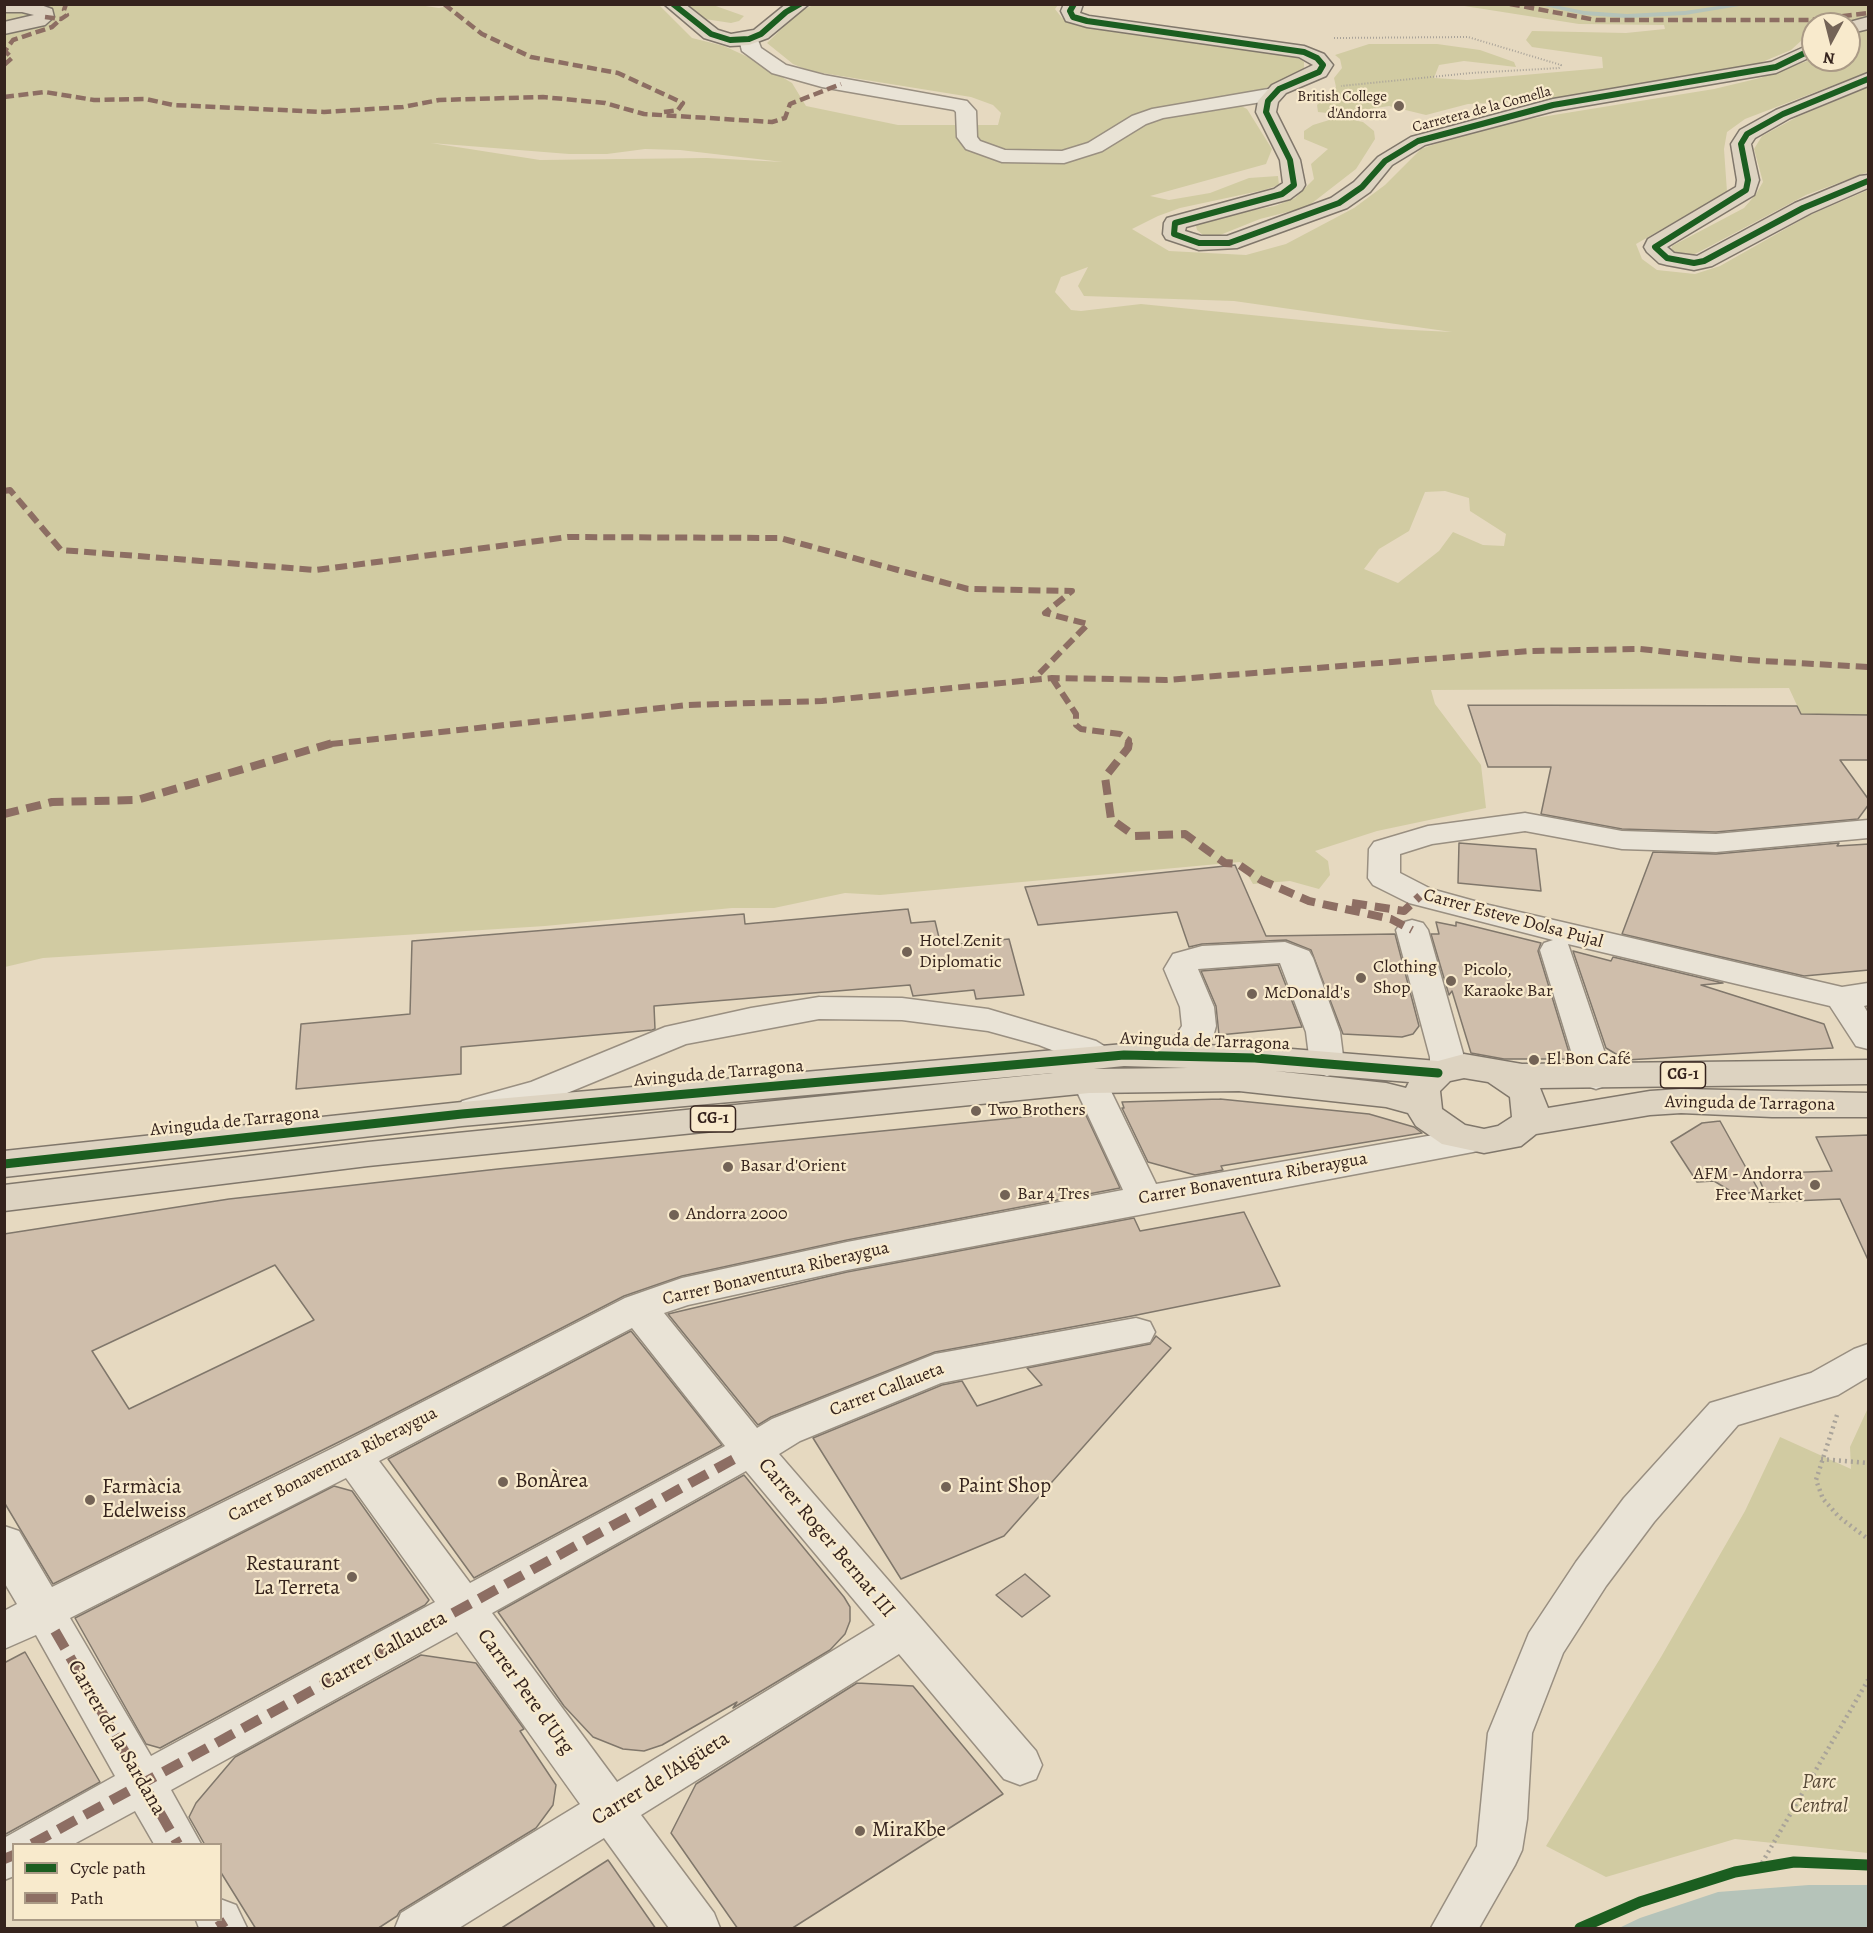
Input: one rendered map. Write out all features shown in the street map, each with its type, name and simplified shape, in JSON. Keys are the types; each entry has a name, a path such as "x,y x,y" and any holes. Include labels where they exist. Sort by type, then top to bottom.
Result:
{"main road":[{"path":"673,4 711,34 730,40 749,39 770,28 786,12 800,4"},
{"path":"1074,4 1070,10 1072,17 1087,21 1304,52 1317,58 1323,65 1318,72 1279,89 1274,94"},
{"path":"4,6 24,6 45,13 45,17 38,21 4,28"},
{"name":"Carretera de la Comella","path":"1274,94 1268,101 1266,112 1290,160 1294,185 1282,194 1175,223 1174,234 1199,243 1229,243 1339,203 1362,187 1384,161 1418,141 1553,105 1776,67 1801,55"},
{"path":"1869,79 1784,114 1747,134 1741,144 1748,180 1746,190 1656,244 1655,247 1667,258 1694,262 1704,261 1803,208 1869,182"},
{"name":"Avinguda de Tarragona","path":"4,1198 1093,1069 1161,1055 1255,1058 1442,1071"},
{"name":"CG-1","path":"1422,1106 1428,1117 1440,1127 1473,1140 1508,1137 1526,1124 1531,1113 1530,1102 1524,1090 1498,1072 1464,1066 1442,1071"},
{"name":"Avinguda de Tarragona","path":"4,1164 462,1114 1093,1069 1239,1079 1386,1095 1422,1106"},
{"path":"1422,1106 1423,1087 1442,1071"},
{"name":"Avinguda de Tarragona","path":"1498,1072 1522,1076 1596,1077 1869,1072"},
{"name":"Avinguda de Tarragona","path":"1526,1124 1650,1103 1681,1101 1772,1105 1869,1105"}],"street":[{"path":"749,39 752,51 779,69 822,81 960,105 966,111 967,137 973,145 1002,156 1064,157 1095,147 1139,120 1159,113 1274,94"},
{"name":"Carrer Esteve Dolsa Pujal","path":"1855,996 1485,914 1420,896 1384,878 1385,849 1428,835 1525,822 1622,840 1716,843 1869,829"},
{"path":"1412,930 1447,1058 1442,1071"},
{"path":"1556,950 1596,1077"},
{"path":"1161,1055 1186,1046 1196,1037 1199,1026 1197,1007 1181,969 1185,961 1202,957 1285,952 1297,958 1323,1032 1327,1064"},
{"path":"1855,996 1869,1038"},
{"path":"462,1114 543,1090 677,1035 751,1019 819,1008 902,1010 988,1020 1084,1048 1145,1198"},
{"name":"Carrer Bonaventura Riberaygua","path":"4,1631 49,1621 353,1456 638,1308 682,1292 847,1256 1145,1198 1473,1140"},
{"name":"Carrer Roger Bernat III","path":"638,1308 744,1454 904,1629 1020,1764"},
{"name":"Carrer Callaueta","path":"36,1843 786,1430 935,1369 1136,1332"},
{"path":"1454,1929 1499,1850 1504,1819 1510,1733 1544,1646 1591,1574 1639,1510 1724,1414 1824,1384 1866,1361"},
{"name":"Carrer Pere d'Urg","path":"353,1456 697,1929"},
{"name":"Carrer de la Sardana","path":"4,1543 177,1843"},
{"name":"Carrer de l'Aigüeta","path":"418,1929 904,1629"}],"path":[{"path":"1327,39 1403,36 1468,38 1561,65 1559,68 1471,73 1336,87"},
{"path":"1866,1361 1841,1403 1816,1480 1823,1499 1839,1517 1869,1539"},
{"path":"1821,1459 1869,1463"},
{"path":"1755,1868 1869,1680"},
{"path":"1755,1868 1771,1866"}],"green space":[{"path":"412,4 439,8 459,4 659,5 692,38 724,46 748,57 792,83 806,106 898,125 998,125 1001,113 993,105 971,97 810,71 793,64 767,43 799,12 813,5 1058,5 1055,9 1062,18 1082,24 1299,56 1304,62 1304,69 1235,103 1247,109 1272,149 1266,164 1150,196 1169,200 1210,193 1249,178 1278,176 1279,185 1180,208 1132,229 1169,251 1246,255 1286,244 1354,208 1385,185 1421,149 1486,126 1714,89 1760,78 1801,63 1801,72 1861,72 1861,32 1868,28 1868,72 1745,119 1727,132 1724,149 1727,192 1636,244 1642,259 1657,270 1695,274 1720,266 1810,215 1868,190 1868,715 1801,714 1789,688 1431,690 1435,704 1481,765 1486,808 1377,831 1315,851 1328,861 1330,875 1319,889 1290,881 1253,884 1240,862 880,895 845,893 774,908 732,908 545,926 43,958 5,967 4,5","holes":["431,143 569,154 607,154 645,149 680,150 783,162 707,158 540,160","1088,267 1078,286 1084,296 1234,301 1452,332 1391,329 1141,304 1081,311 1071,310 1055,292 1061,277","1445,491 1469,498 1470,511 1506,534 1504,546 1483,545 1453,532 1439,551 1398,583 1364,569 1379,549 1409,531 1425,492"]},
{"path":"688,5 713,5 744,16 739,21 731,23 705,19"},
{"path":"1458,5 1868,5 1868,17 1861,19 1861,12 1801,12 1801,41 1791,50 1755,65 1611,92 1534,101 1468,104 1426,115 1389,106 1337,114 1318,112 1317,105 1336,87 1334,78 1342,68 1340,59 1335,55 1369,44 1437,44 1480,50 1514,62 1516,67 1464,61 1439,65 1434,78 1467,80 1603,68 1602,57 1532,47 1526,40 1532,31 1626,33 1665,29 1664,25 1579,24"},
{"path":"1868,87 1868,172 1806,195 1690,256 1671,251 1672,246 1744,208 1756,194 1763,182 1754,149 1762,136 1797,117"},
{"path":"1339,117 1363,122 1374,131 1375,139 1356,169 1307,207 1260,219 1220,235 1203,235 1197,230 1196,226 1202,220 1275,206 1295,198 1314,179 1311,164 1328,149 1304,139 1304,131 1313,125"},
{"name":"Parc Central","path":"1868,1408 1868,1853 1735,1839 1606,1877 1546,1846 1661,1657 1745,1511 1780,1437 1851,1469 1850,1447"}],"shaded area":[{"path":"1809,1885 1868,1885 1868,1928 1619,1928 1640,1918 1718,1892"}],"building":[{"path":"1468,705 1797,706 1801,714 1869,715 1869,760 1840,760 1869,800 1869,804 1858,819 1716,832 1622,829 1541,814 1551,767 1488,767"},
{"path":"1459,843 1536,849 1541,891 1458,883"},
{"path":"1839,843 1837,846 1869,844 1869,970 1804,976 1622,934 1653,852 1716,854"},
{"path":"1235,865 1266,936 1395,934 1419,1026 1413,1034 1402,1037 1343,1034 1311,950 1286,940 1202,944 1189,947 1177,912 1038,925 1025,887"},
{"path":"908,909 911,923 935,921 941,946 1009,939 1024,995 976,999 974,990 913,996 910,985 654,1006 655,1029 652,1030 461,1047 461,1074 296,1089 301,1024 410,1014 412,941 744,914 745,924"},
{"path":"1436,922 1456,926 1456,922 1541,943 1538,951 1571,1059 1504,1059 1471,1053 1452,991 1449,995 1431,934 1439,934"},
{"path":"1573,951 1611,961 1613,957 1723,983 1701,985 1824,1024 1833,1048 1626,1060 1606,1048"},
{"name":"McDonald's","path":"1278,965 1302,1027 1219,1035 1216,1006 1201,971"},
{"path":"1220,1099 1369,1114 1414,1127 1422,1133 1221,1166 1223,1170 1195,1175 1148,1162 1122,1108 1124,1108 1122,1102"},
{"path":"1084,1111 1120,1188 847,1240 682,1276 624,1296 367,1428 53,1584 4,1502 4,1234 229,1199 498,1169","holes":["275,1265 314,1320 129,1409 92,1351"]},
{"path":"1720,1121 1759,1191 1737,1195 1714,1181 1697,1182 1671,1142 1702,1123"},
{"name":"AFM - Andorra Free Market","path":"1869,1135 1869,1262 1840,1199 1769,1202 1757,1174 1832,1171 1816,1137"},
{"path":"1244,1212 1280,1286 935,1352 771,1417 758,1425 668,1314 847,1272 1134,1218 1140,1231"},
{"path":"631,1331 722,1445 474,1578 388,1459"},
{"name":"Paint Shop","path":"1156,1336 1171,1348 1004,1536 901,1579 813,1438 942,1385 962,1381 977,1406 1042,1385 1027,1368 1150,1344"},
{"path":"744,1475 844,1597 850,1607 850,1621 845,1634 830,1650 733,1708 737,1702 662,1745 644,1751 623,1749 593,1737 564,1706 498,1612"},
{"path":"334,1486 352,1491 429,1600 425,1605 160,1748 146,1744 75,1618"},
{"path":"1025,1574 1050,1596 1022,1617 996,1595"},
{"path":"25,1652 100,1782 4,1835 4,1663"},
{"path":"421,1655 476,1663 524,1729 520,1731 556,1785 553,1805 536,1828 400,1911 397,1916 377,1929 256,1929 222,1874 222,1843 204,1843 189,1817 196,1803 235,1757"},
{"path":"857,1683 913,1686 1003,1794 791,1929 738,1929 671,1833 696,1784"},
{"path":"608,1860 656,1929 500,1929"}],"waterway":[{"path":"1539,4 1584,13 1627,16 1685,13 1748,4"}],"marked path":[{"path":"45,17 61,19 67,15 64,10 66,4"},
{"path":"444,4 482,34 531,57 618,73 683,103 678,110 664,112"},
{"path":"1510,4 1596,20 1810,20 1868,13"},
{"path":"4,65 12,58 5,51 13,40 52,27 61,19"},
{"path":"4,97 45,92 94,100 146,99 173,105 324,112 403,107 439,100 543,97 605,103 644,114 772,122 785,118 790,104 841,84"},
{"path":"4,491 10,490 61,550 316,570 568,537 780,538 968,589 1072,591 1045,613 1088,624 1033,680"},
{"path":"4,814 52,802 137,800 337,742 688,705 822,701 1052,678 1166,680 1529,651 1640,649 1746,660 1868,667"},
{"path":"1052,678 1076,714 1076,725 1081,729 1120,734 1129,740 1128,748 1105,777 1111,819 1135,836 1185,834 1225,863 1238,864 1261,880 1309,901 1391,919 1412,930"},
{"path":"1352,903 1404,911 1420,896"},
{"path":"34,1843 736,1458"},
{"path":"55,1631 177,1843"},
{"path":"4,1859 12,1856"},
{"path":"220,1921 224,1928"}],"cycle path":[{"path":"673,4 711,34 730,40 749,39 761,34 786,12 800,4"},
{"path":"1074,4 1070,11 1073,17 1087,21 1304,52 1317,58 1323,65 1319,72 1279,89 1268,101 1266,112 1290,160 1294,185 1282,194 1175,223 1174,234 1199,243 1229,243 1339,203 1362,187 1385,161 1401,149 1418,141 1553,105 1776,67 1801,55"},
{"path":"1868,79 1783,114 1747,134 1741,144 1748,180 1746,190 1656,244 1655,247 1667,258 1694,263 1704,261 1803,208 1868,181"},
{"path":"4,1164 462,1114 1124,1055 1255,1058 1438,1073"},
{"path":"1580,1928 1589,1922 1640,1902 1735,1872 1794,1862 1868,1865"}],"place":[{"name":"British College d'Andorra","path":"1399,106"},
{"name":"Hotel Zenit Diplomatic","path":"907,952"},
{"name":"Clothing Shop","path":"1361,978"},
{"name":"Picolo, Karaoke Bar","path":"1451,981"},
{"name":"McDonald's","path":"1252,994"},
{"name":"El Bon Café","path":"1534,1060"},
{"name":"Two Brothers","path":"976,1111"},
{"name":"Basar d'Orient","path":"728,1167"},
{"name":"AFM - Andorra Free Market","path":"1815,1185"},
{"name":"Bar 4 Tres","path":"1005,1195"},
{"name":"Andorra 2000","path":"674,1215"},
{"name":"BonÀrea","path":"503,1482"},
{"name":"Paint Shop","path":"946,1487"},
{"name":"Farmàcia Edelweiss","path":"90,1500"},
{"name":"Restaurant La Terreta","path":"352,1577"},
{"name":"MiraKbe","path":"860,1831"}]}
